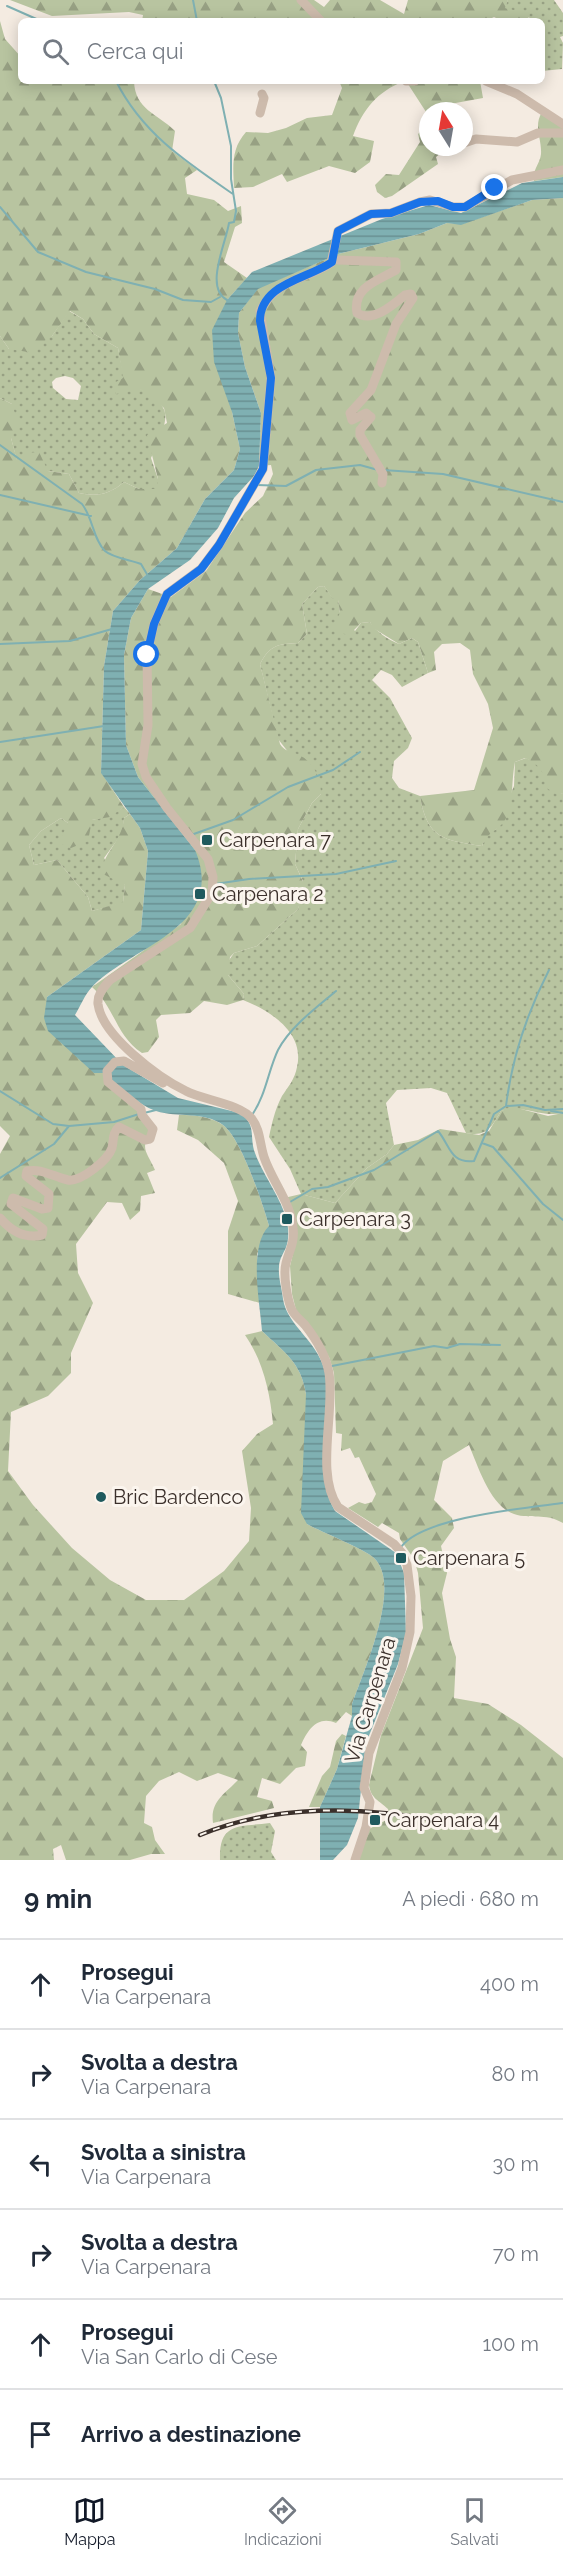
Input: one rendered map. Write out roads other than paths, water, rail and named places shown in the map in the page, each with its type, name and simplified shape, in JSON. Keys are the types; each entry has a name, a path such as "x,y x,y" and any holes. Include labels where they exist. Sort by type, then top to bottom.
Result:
{"street":[{"path":"301,0 318,18"},
{"path":"493,84 517,94 553,120 563,124"},
{"path":"260,113 264,98 262,94"},
{"path":"473,140 517,142 537,133 563,133"},
{"path":"382,483 383,474 360,435 360,430 371,417 366,413 352,420 350,413 371,390 396,324 413,298 411,294 405,295 372,317 357,313 357,299 369,284 396,270 396,262 336,259 335,238 338,231 371,214 391,213 405,206 430,200 465,207 512,180 563,170"},
{"name":"Via Carpenara","path":"336,259 320,270 273,292 260,311 271,378 263,469 219,545 201,569 167,594 150,637 147,655 148,725 142,764 146,777 166,808 208,859 213,877 212,893 190,928 110,980 100,992 98,1003 105,1020 128,1050 166,1080 187,1092 239,1109 252,1117 258,1129 259,1143 268,1168 288,1209 293,1227 293,1245 285,1268 290,1305 293,1314 321,1347 329,1372 331,1424 327,1471 332,1498 338,1507 394,1544 407,1565 411,1596 410,1632 402,1668 369,1753 364,1788 370,1802 366,1827 355,1860"},
{"path":"0,1218 28,1237 42,1235 43,1229 11,1204 14,1198 42,1209 48,1208 50,1194 26,1176 27,1171 33,1170 78,1180 111,1151 114,1131 119,1127 145,1140 150,1139 153,1129 142,1115 141,1109 112,1088 106,1076 112,1065 122,1060 181,1092 187,1092"}],"water":[{"path":"563,177 563,198 532,200 461,225 447,223 419,234 338,254 258,289 239,313 238,333 245,367 261,413 259,466 254,476 234,498 218,528 190,560 148,589 131,618 124,655 126,745 138,777 195,850 202,877 198,899 187,917 170,932 92,987 75,1015 123,1065 178,1098 240,1113 249,1122 255,1153 279,1199 288,1228 288,1242 279,1271 286,1309 318,1354 326,1377 327,1411 323,1462 328,1495 335,1511 396,1553 404,1573 406,1633 398,1664 366,1743 358,1818 347,1845 333,1860 320,1860 320,1807 337,1769 352,1716 352,1704 378,1629 383,1608 382,1571 369,1554 307,1524 301,1513 306,1394 304,1383 296,1366 262,1331 257,1261 263,1235 269,1226 251,1172 237,1143 230,1132 216,1121 199,1116 156,1111 135,1100 104,1073 94,1073 48,1031 44,1018 47,997 141,930 148,851 140,828 101,773 104,666 113,611 140,580 177,548 205,499 234,470 240,449 232,412 214,362 212,330 227,300 252,272 382,219 429,205 461,213 522,183"}],"waterway":[{"path":"193,0 196,18"},
{"path":"7,6 34,18"},
{"path":"118,84 152,131 182,158 233,194"},
{"path":"215,84 221,98 231,146 231,179 236,211 234,222 229,223 218,264 217,286 220,294 227,300"},
{"path":"0,207 38,252 86,272 155,289 183,300 211,302 220,297"},
{"path":"0,445 82,504 98,541 105,551 141,564 148,576"},
{"path":"257,485 286,486 316,470 360,465 378,470"},
{"path":"383,470 443,474 563,502"},
{"path":"0,495 91,516"},
{"path":"0,644 70,641 112,629"},
{"path":"0,742 104,726"},
{"path":"191,835 233,820 288,787 333,770 360,752"},
{"path":"215,884 249,879 336,874 396,861"},
{"path":"506,1106 512,1070 522,1036 549,970"},
{"path":"252,1115 261,1099 278,1050 289,1033 336,991"},
{"path":"0,1091 53,1124 69,1126 114,1122 139,1114"},
{"path":"290,1202 312,1189 328,1187 374,1170 438,1131 455,1157 460,1160 474,1161 494,1114 506,1106 523,1105 545,1110 563,1109"},
{"path":"144,1113 156,1110"},
{"path":"551,1111 563,1113"},
{"path":"0,1178 54,1144 69,1126"},
{"path":"482,1143 493,1147 543,1204 563,1220"},
{"path":"332,1366 434,1346 447,1348 460,1344 500,1345"},
{"path":"401,1547 430,1528 452,1521 501,1511 563,1503"}],"railway":[{"path":"200,1835 258,1818 318,1811 380,1813 440,1821"}],"place":[{"name":"Carpenara 7","path":"207,840"},
{"name":"Carpenara 2","path":"200,894"},
{"name":"Carpenara 3","path":"287,1219"},
{"name":"Bric Bardenco","path":"101,1497"},
{"name":"Carpenara 5","path":"401,1558"},
{"name":"Carpenara 4","path":"375,1820"}]}
